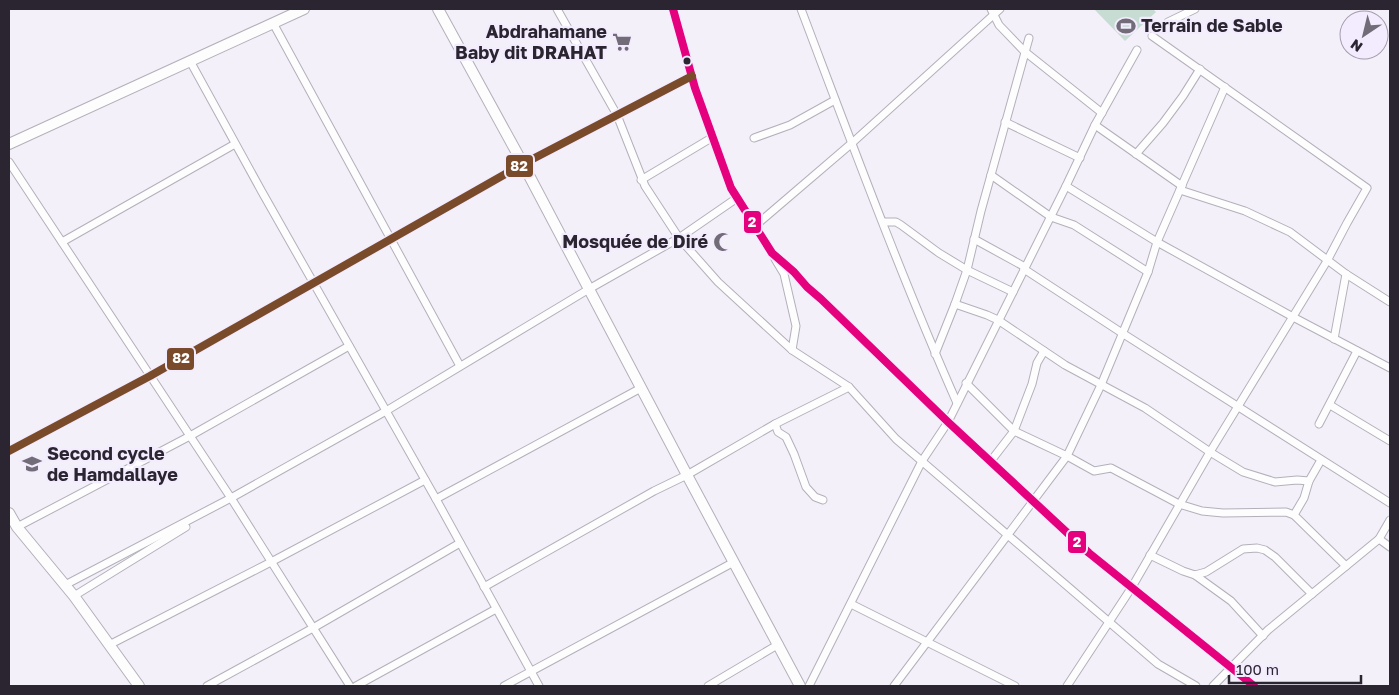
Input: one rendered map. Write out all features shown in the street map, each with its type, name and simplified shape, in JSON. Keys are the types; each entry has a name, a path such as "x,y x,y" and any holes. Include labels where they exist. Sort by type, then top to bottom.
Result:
{"main road":[{"path":"9,144 304,9"},
{"path":"438,9 523,164 686,475 800,686"},
{"path":"9,513 17,527 74,596 139,686"}],"street":[{"path":"557,9 617,115 642,180 679,238 718,282 792,350 849,387 896,439 1158,664 1196,686"},
{"path":"673,9 692,76 731,188 784,274 796,326 792,350"},
{"path":"800,9 935,354 957,402"},
{"path":"1168,22 1194,9"},
{"path":"755,226 852,142 995,10 999,25 1024,51 1102,113"},
{"path":"273,23 460,366"},
{"path":"1067,686 1132,587 1210,452 1327,261 1346,222 1367,188 1152,36"},
{"path":"935,354 967,270 1029,38"},
{"path":"809,686 922,461 948,422 1114,88 1137,50"},
{"path":"190,60 313,283 436,499 538,686"},
{"path":"1136,154 1164,122 1200,69"},
{"path":"9,451 150,376 523,164 692,76"},
{"path":"894,686 1067,456 1101,385 1148,272 1157,242 1225,87"},
{"path":"754,138 790,125 835,100"},
{"path":"1005,122 1080,158"},
{"path":"1096,125 1181,188 1245,211 1290,232 1327,261 1390,302"},
{"path":"642,180 713,137"},
{"path":"62,242 236,144"},
{"path":"9,162 231,498 350,686"},
{"path":"991,175 1051,217 1074,225 1148,272"},
{"path":"1066,186 1157,242 1390,368"},
{"path":"65,585 231,498 386,411 589,289 679,238 737,198"},
{"path":"883,222 901,224 939,253 967,270 1013,292"},
{"path":"974,239 1024,268 1122,334 1390,503"},
{"path":"772,253 794,272 807,287 990,462 1089,553 1254,686"},
{"path":"1334,339 1346,274"},
{"path":"955,304 998,320 1065,365 1145,408 1242,472 1275,482 1309,481"},
{"path":"17,527 190,436 349,346"},
{"path":"990,462 1014,432 1032,384 1037,362 1044,351"},
{"path":"1319,424 1357,351"},
{"path":"966,383 1014,432 1067,456 1094,471 1111,468 1179,504 1202,511 1223,513 1286,512 1294,515 1346,566"},
{"path":"484,587 775,424 849,387"},
{"path":"436,499 641,388"},
{"path":"1330,405 1390,441"},
{"path":"775,424 778,432 786,437 806,487 815,497 824,500"},
{"path":"1294,515 1302,503 1309,481 1321,460"},
{"path":"109,644 272,562 425,480"},
{"path":"1213,686 1268,630 1378,540 1390,520"},
{"path":"74,596 186,527"},
{"path":"1378,540 1390,547"},
{"path":"207,686 313,628 460,543"},
{"path":"1195,575 1206,572 1243,549 1257,548 1265,550 1275,558 1312,594"},
{"path":"1150,556 1195,575 1231,601 1263,636"},
{"path":"504,686 734,562"},
{"path":"851,604 1015,686"},
{"path":"356,686 496,609"},
{"path":"708,686 779,644"}],"green space":[{"name":"Terrain de Sable","path":"1094,9 1153,9 1156,12 1125,41"}],"transit line":[{"name":"2","path":"673,9 695,88 731,188 772,253 794,272 807,287 948,422 1089,553 1254,686"},
{"name":"82","path":"9,451 150,376 523,164 692,76"}],"place":[{"name":"Terrain de Sable","path":"1126,26"},
{"name":"Abdrahamane Baby dit DRAHAT","path":"622,42"},
{"name":"Mosquée de Diré","path":"723,242"},
{"name":"Second cycle de Hamdallaye","path":"32,464"}]}
